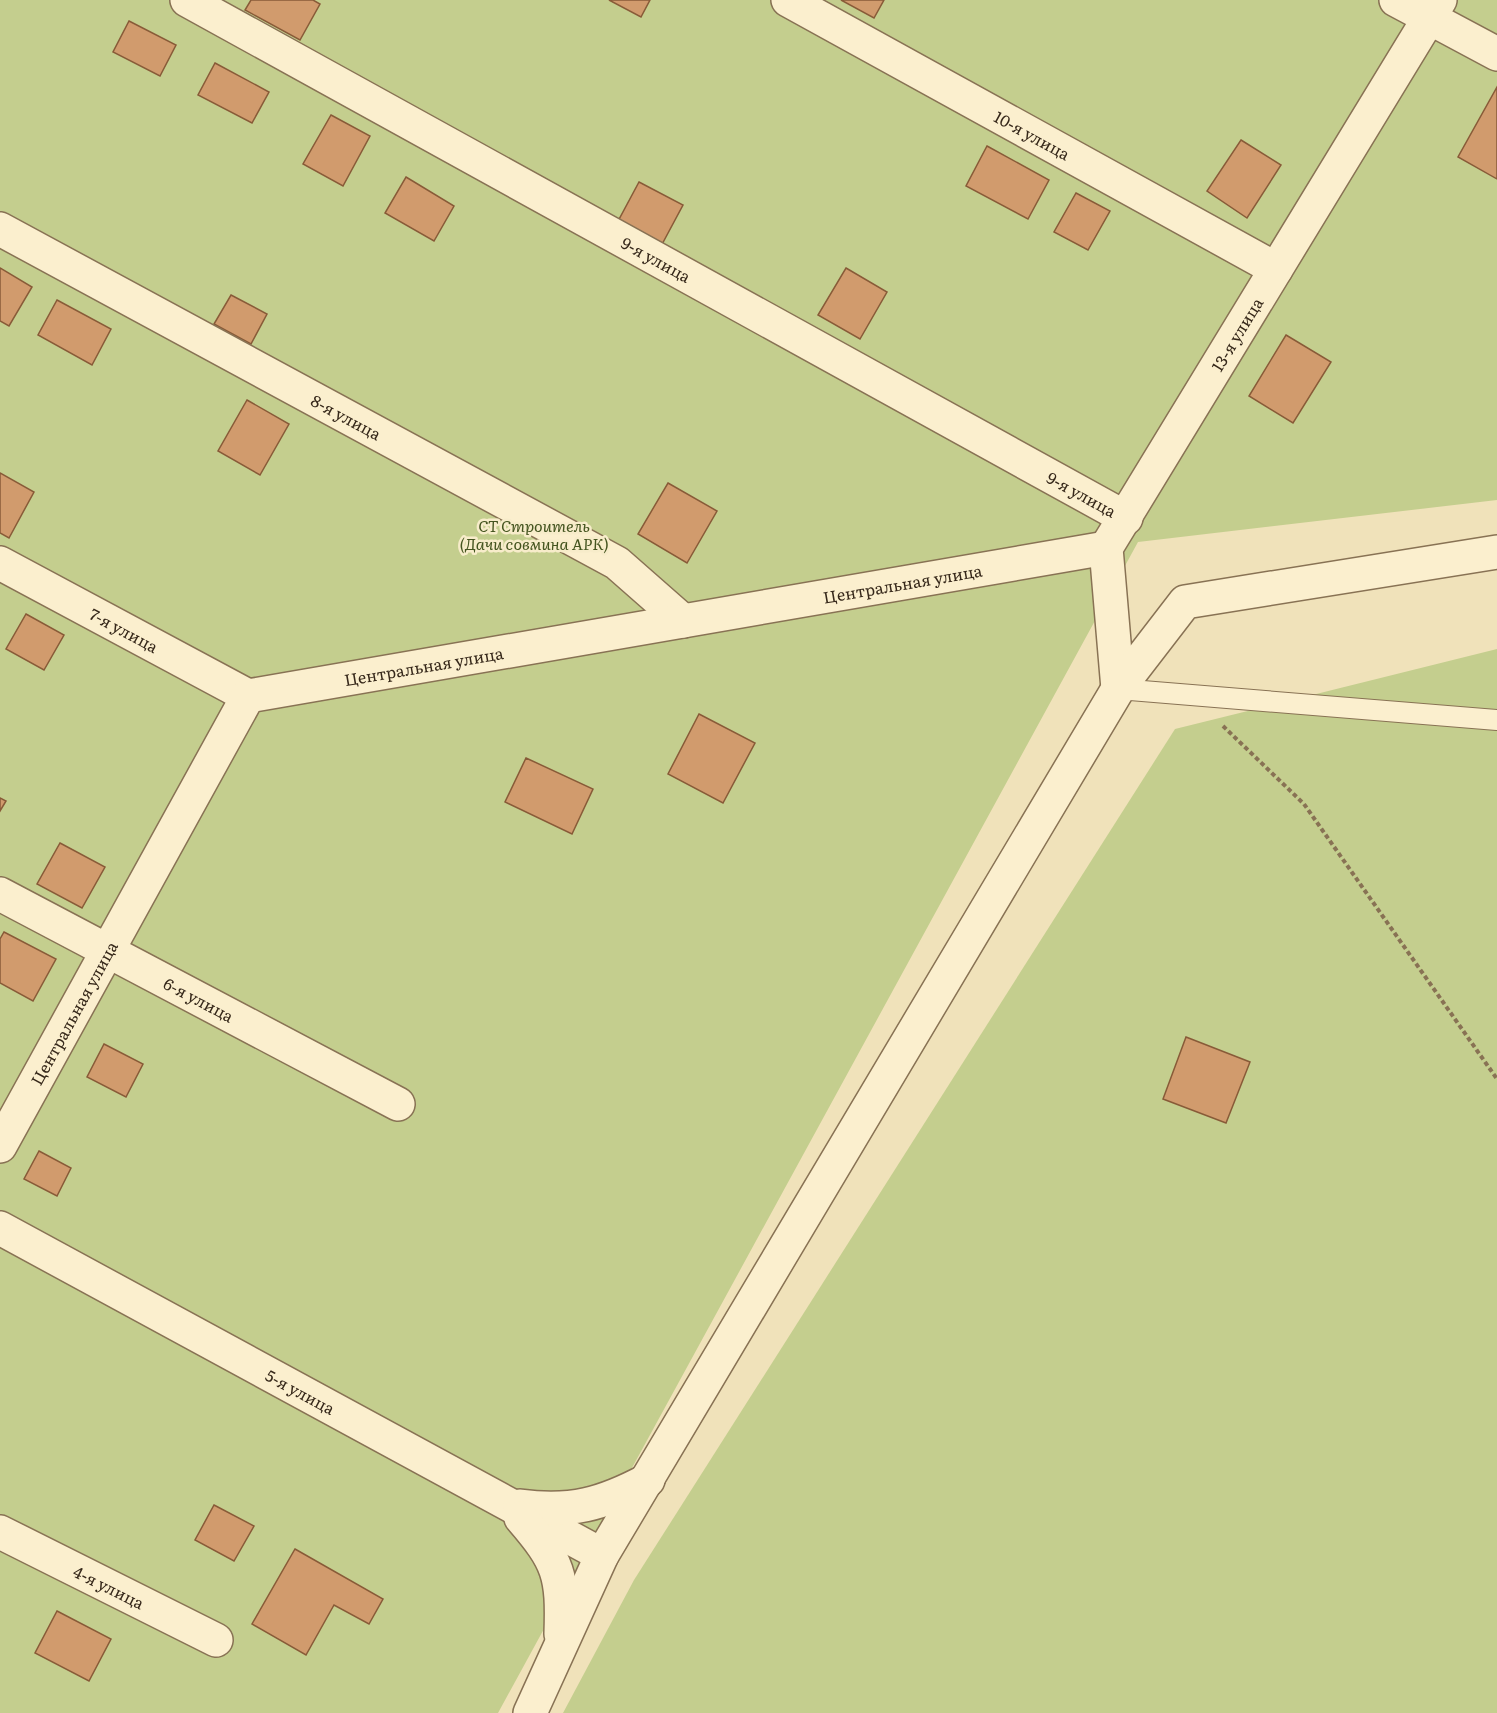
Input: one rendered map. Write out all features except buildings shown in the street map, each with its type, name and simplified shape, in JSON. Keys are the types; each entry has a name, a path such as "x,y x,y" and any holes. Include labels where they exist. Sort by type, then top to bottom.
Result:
{"street":[{"name":"9-я улица","path":"187,0 1126,518"},
{"name":"10-я улица","path":"788,0 1276,269"},
{"path":"1396,0 1435,8 1497,54"},
{"name":"13-я улица","path":"1106,548 1435,8"},
{"name":"8-я улица","path":"0,229 617,563 683,621"},
{"path":"1106,548 1118,689"},
{"name":"Центральная улица","path":"0,1146 248,696 1106,548"},
{"path":"530,1713 602,1555 1118,689 1185,602 1497,552"},
{"name":"7-я улица","path":"0,563 248,696"},
{"name":"6-я улица","path":"0,894 398,1104"},
{"name":"5-я улица","path":"0,1228 602,1555"},
{"path":"510,1505 552,1510 586,1506 616,1497 648,1480"},
{"path":"510,1505 538,1538 557,1566 562,1600 561,1642"},
{"name":"4-я улица","path":"0,1532 216,1640"}],"lane":[{"path":"1118,689 1193,697 1497,720"}],"path":[{"path":"1193,697 1304,804 1497,1079"}],"green space":[{"name":"СТ Строитель (Дачи совмина АРК)","path":"0,0 1497,0 1497,500 1138,542 498,1713 0,1713"},
{"path":"1497,649 1497,1713 563,1713 634,1580 1175,729"}]}
